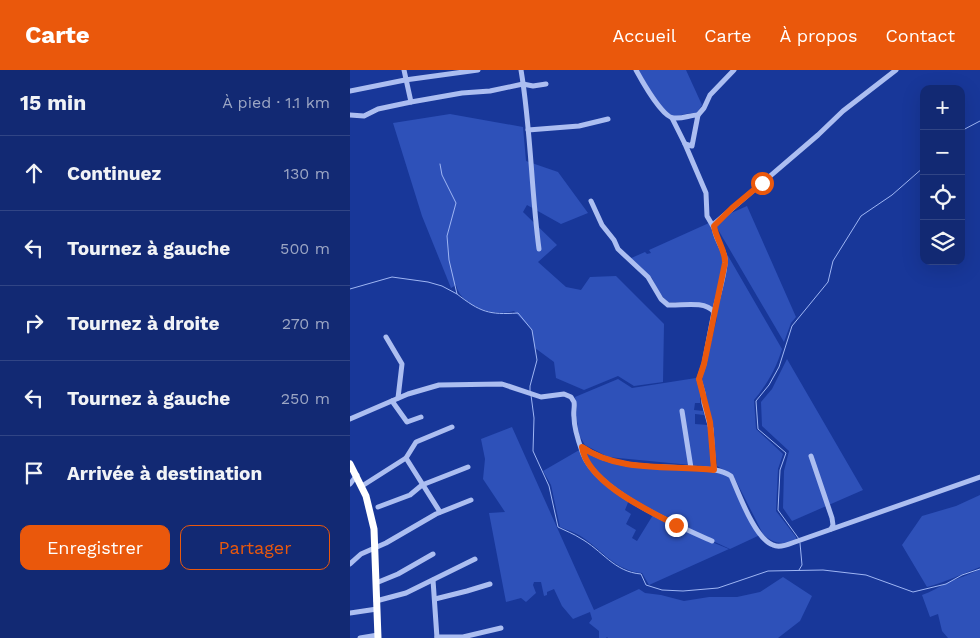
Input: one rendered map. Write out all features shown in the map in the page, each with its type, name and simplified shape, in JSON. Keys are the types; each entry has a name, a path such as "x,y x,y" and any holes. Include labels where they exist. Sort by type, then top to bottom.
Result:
{"highway":[{"path":"350,464 362,486 374,528 378,636"}],"street":[{"path":"404,70 411,102"},
{"path":"350,91 405,80 478,70"},
{"path":"521,70 524,84 539,249"},
{"path":"636,70 663,113 672,118 698,115"},
{"path":"684,144 692,146 694,144 698,115 704,108 710,95 734,70"},
{"path":"714,228 714,224 818,135 843,111 896,70"},
{"path":"350,115 364,116 378,109 462,93 490,91 524,84 533,86 546,84"},
{"path":"672,118 706,193 707,216 714,228 725,259 704,364 699,379 710,422 714,470"},
{"path":"528,130 579,126 608,119"},
{"path":"591,200 602,225 614,240 618,249 648,277 661,299 668,305 690,304 710,308 714,312"},
{"path":"386,337 402,363 398,398"},
{"path":"350,419 422,389 444,385 502,384 543,398 564,394 573,400 575,405 573,414 575,428 583,454 594,473 605,483 644,508 712,541"},
{"path":"392,401 407,422 421,417"},
{"path":"682,411 691,468"},
{"path":"362,486 406,458 416,442 452,427"},
{"path":"582,447 606,460 627,464 724,472 731,476 753,523 763,537 773,545 786,545 980,477"},
{"path":"811,456 832,518 833,525 831,529"},
{"path":"406,458 440,512"},
{"path":"378,507 410,494 422,485 468,467"},
{"path":"350,484 357,475"},
{"path":"350,564 374,547 386,543 440,512 471,500"},
{"path":"376,583 398,574 433,554"},
{"path":"350,613 377,605 474,559"},
{"path":"433,580 437,638 463,637 501,628"},
{"path":"434,599 467,592 490,584"},
{"path":"360,638 378,636"}],"shaded area":[{"path":"638,70 686,70 702,105 697,113 673,117 659,105"},
{"path":"450,114 523,127 526,161 558,172 588,213 561,224 527,205 523,212 557,245 538,262 566,287 581,290 590,277 616,276 664,324 663,382 634,386 618,376 584,390 556,378 554,362 535,348 532,330 514,311 498,313 480,308 464,299 456,285 451,288 422,216 393,123"},
{"path":"747,206 796,317 791,323 784,342 713,221"},
{"path":"709,223 782,349 771,376 754,400 756,429 783,454 778,469 776,511 796,537 796,540 791,542 774,542 763,534 733,475 717,466 712,421 705,404 706,395 702,380 717,318 716,308 692,302 668,302 659,293 652,278 629,259 645,252 647,254 651,253 649,250"},
{"path":"787,359 863,490 792,521 783,508 784,471 789,451 762,426 761,402 772,389"},
{"path":"696,378 701,392 700,403 695,403 694,410 703,411 704,415 695,414 695,424 708,425 711,467 608,457 585,445 579,435 575,397 618,379 632,388"},
{"path":"512,427 594,610 639,589 645,593 684,601 709,597 737,597 760,592 783,577 812,596 800,621 778,638 599,638 599,631 589,623 592,619 590,612 573,619 562,606 554,589 547,592 547,595 544,596 541,582 534,582 533,585 536,593 526,602 521,598 506,602 489,513 505,512 483,479 485,459 481,439"},
{"path":"581,449 595,474 612,489 629,500 625,510 631,514 626,524 636,530 632,538 637,541 653,515 675,527 729,549 649,585 642,573 624,568 582,537 560,527 551,485 543,471"},
{"path":"584,450 606,462 718,472 730,477 760,535 730,549 676,524 643,506 606,481 590,463"},
{"path":"980,495 980,567 927,587 902,545 922,516 956,506"},
{"path":"980,569 980,638 948,638 942,631 938,614 930,617 922,595"}],"waterway":[{"path":"963,130 980,121"},
{"path":"350,289 392,277 428,282 442,286 457,294 449,260 447,236 456,203 442,175 440,164"},
{"path":"799,539 778,510 780,470 786,453 758,429 756,401 769,385 779,367 792,326 828,282 833,261 861,216 892,195 920,170"},
{"path":"457,294 472,305 485,311 492,313 518,313 532,330 537,360 530,391"},
{"path":"531,395 534,418 533,451 549,486 558,527 588,543 623,569 641,574 646,585 662,590 683,591 718,588 768,571 823,570 866,575 913,592 946,584 962,575 980,569"},
{"path":"799,570 802,565 800,543"}],"route":[{"path":"676,525 644,508 605,483 594,473 583,454 582,447 606,460 627,464 714,470 710,422 699,379 715,316 714,312 725,263 725,256 718,242 714,224 762,183"}]}
